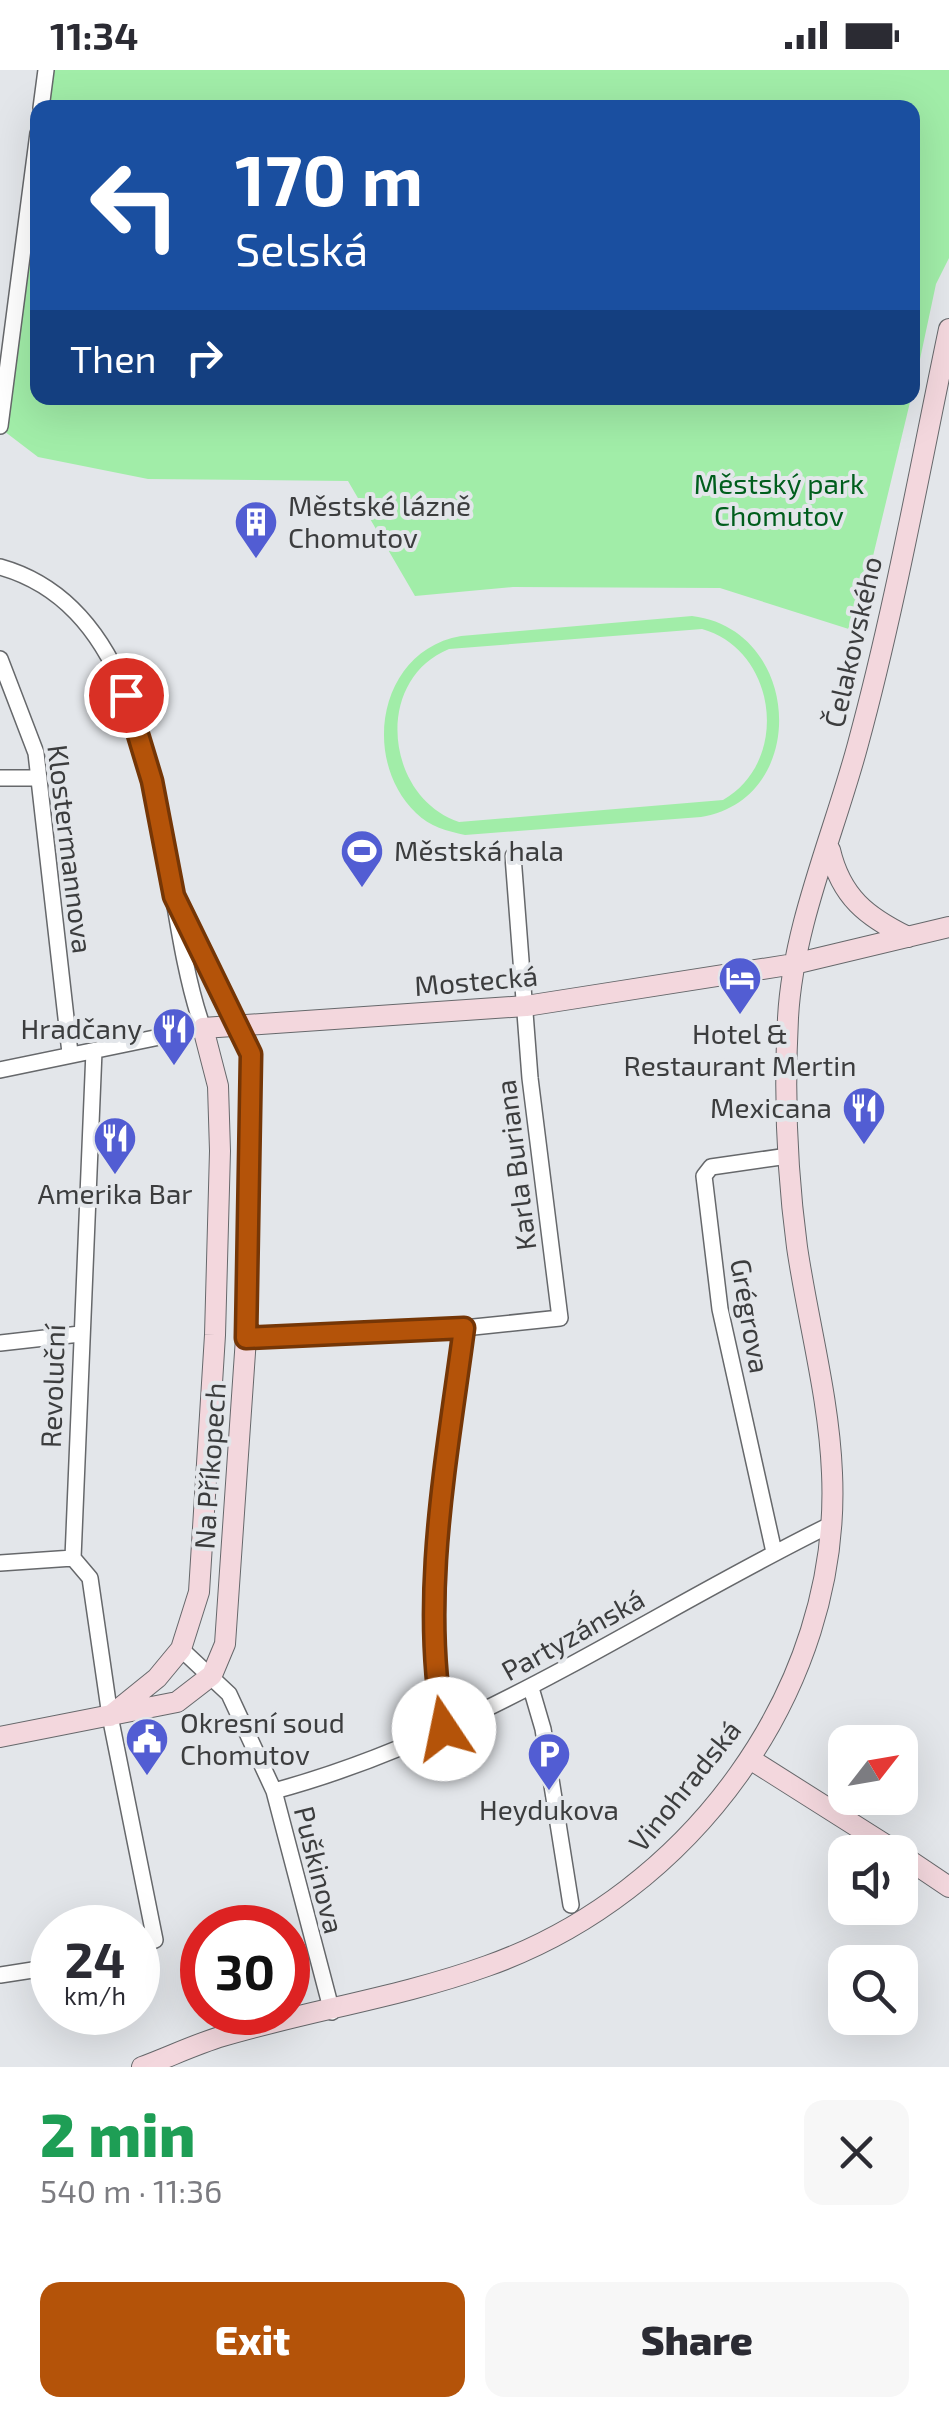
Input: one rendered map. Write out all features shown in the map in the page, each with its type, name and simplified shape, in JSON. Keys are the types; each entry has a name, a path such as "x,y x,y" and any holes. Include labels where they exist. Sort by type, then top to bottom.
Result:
{"street":[{"path":"42,100 46,70"},
{"path":"0,426 30,195"},
{"name":"Čelakovského","path":"794,964 860,740 949,329"},
{"path":"0,567 48,589 66,605 113,664 147,762 174,896 180,947 203,1028"},
{"name":"Klostermannova","path":"0,659 36,754 70,1053"},
{"path":"0,778 39,778"},
{"path":"829,846 836,874 854,904 874,920 908,936"},
{"name":"Karla Buriana","path":"464,1328 560,1318 530,1078 513,856"},
{"path":"174,896 240,1028"},
{"name":"Mostecká","path":"2,1068 203,1028 526,1006 794,964 949,927"},
{"name":"Vinohradská","path":"142,2067 222,2036 332,2012 490,1965 579,1923 646,1876 750,1759 810,1646 832,1524 830,1440 798,1248 788,1156 788,1018 794,964"},
{"name":"Na Příkopech","path":"110,1716 157,1678 181,1648 199,1592 215,1336 218,1086 203,1028"},
{"name":"Na Příkopech","path":"0,1737 178,1702 212,1676 225,1644 246,1338 251,1054 240,1028"},
{"name":"Revoluční","path":"94,1050 73,1558 90,1578 110,1716 149,1905"},
{"name":"Grégrova","path":"774,1552 720,1308 704,1176 711,1167 788,1156"},
{"path":"246,1338 464,1328 442,1502 433,1677 444,1729"},
{"path":"0,1343 80,1334"},
{"name":"Partyzánská","path":"274,1791 374,1762 531,1688 774,1552 832,1524"},
{"path":"0,1564 73,1558"},
{"name":"Puškinova","path":"181,1648 212,1676 241,1715 274,1791 332,2012"},
{"path":"531,1688 544,1729 571,1905"},
{"path":"750,1759 868,1835"},
{"path":"918,1867 949,1887"},
{"path":"0,1976 30,1970"}],"green space":[{"path":"46,70 949,70 949,258 936,284 920,359 920,100 42,100"},
{"name":"Městský park Chomutov","path":"30,189 30,405 909,405 855,631 720,588 513,587 415,596 348,481 148,479 38,457 0,428"},
{"path":"692,616 728,628 755,650 772,681 779,715 775,749 761,780 737,804 701,817 465,835 439,828 416,813 398,790 388,765 384,737 387,710 396,684 412,662 433,645 461,636","holes":["702,629 727,641 746,659 760,682 766,734 759,760 745,782 723,800 459,822 434,809 416,789 403,764 398,738 399,711 408,686 425,664 449,649"]}],"place":[{"name":"Městské lázně Chomutov","path":"256,560"},
{"name":"Městská hala","path":"362,889"},
{"name":"Hotel & Restaurant Mertin","path":"740,1016"},
{"name":"Hradčany","path":"174,1067"},
{"name":"Mexicana","path":"864,1146"},
{"name":"Amerika Bar","path":"115,1176"},
{"name":"Okresní soud Chomutov","path":"147,1777"},
{"name":"Heydukova","path":"549,1792"}],"route":[{"path":"126,695 152,781 174,896 222,996 248,1040 251,1054 246,1338 464,1328 442,1502 433,1677 444,1729"}]}
